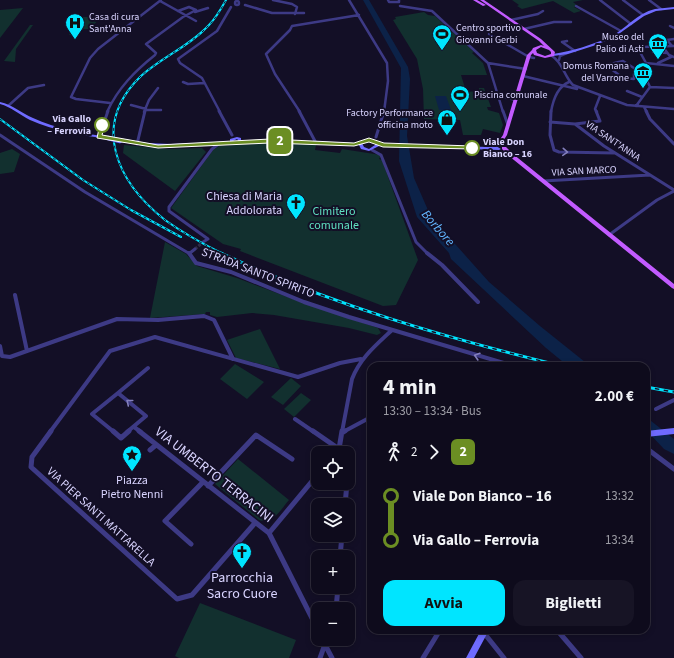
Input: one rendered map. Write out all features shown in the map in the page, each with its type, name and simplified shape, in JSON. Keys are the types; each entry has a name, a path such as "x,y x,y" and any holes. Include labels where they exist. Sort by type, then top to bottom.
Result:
{"main road":[{"path":"475,0 481,1 540,40 551,53"},
{"path":"481,1 533,38 537,42 537,46 551,53"},
{"path":"537,46 528,59 500,147 674,287"},
{"path":"533,51 540,56"},
{"path":"528,59 551,53"}],"street":[{"path":"273,0 292,4 297,7 295,14"},
{"path":"349,0 387,63 388,70 385,109 377,142 372,150"},
{"path":"388,0 389,2 406,8 432,11 488,63 497,96 508,125"},
{"path":"600,0 631,24"},
{"path":"623,0 643,15"},
{"path":"649,0 661,9"},
{"path":"110,103 76,99 71,97 90,58 98,49 160,1 196,21"},
{"path":"394,3 400,1 400,6"},
{"path":"235,140 204,83 199,76 180,63 178,58 217,31 231,7 237,3 272,13 304,13"},
{"path":"576,6 621,31"},
{"path":"178,11 189,7 195,8 195,12"},
{"path":"99,137 110,103 126,79 155,55 156,53 146,44 186,15 208,8"},
{"path":"559,60 560,56 612,37 643,15 661,9 674,8"},
{"path":"511,20 538,14 543,11"},
{"path":"316,143 306,122 275,74 266,54 290,30 292,26 359,15"},
{"path":"524,29 558,22 571,22"},
{"path":"670,26 674,28"},
{"path":"489,34 528,59"},
{"path":"673,47 667,40 674,39"},
{"path":"567,41 562,42 575,51"},
{"path":"663,47 667,53 673,57"},
{"path":"646,63 640,52 641,48 673,47"},
{"path":"653,52 667,53"},
{"path":"551,53 567,53"},
{"path":"551,53 559,60 569,82 583,89 627,105 674,108"},
{"path":"658,63 673,57"},
{"path":"643,74 634,74 634,79 623,78 606,64 623,61 643,74 650,87"},
{"path":"488,63 526,69"},
{"path":"646,63 658,63 674,66"},
{"path":"643,74 643,69 646,63"},
{"path":"637,70 643,69"},
{"path":"523,76 583,89"},
{"path":"184,82 188,84 204,83"},
{"path":"569,82 562,85 556,96 550,122 550,135 554,150 559,152 615,153"},
{"path":"8,106 28,87 34,85 44,85"},
{"path":"650,87 674,88"},
{"path":"636,106 650,87"},
{"path":"137,144 149,99 158,88"},
{"path":"627,91 642,97"},
{"path":"497,96 516,100"},
{"name":"VIA SANT'ANNA","path":"575,124 600,120 595,109 600,96"},
{"path":"0,103 34,121 44,124 120,141 171,147 221,143 235,140 247,142 270,141 360,144 364,140 369,140 384,145 500,147"},
{"path":"131,105 146,109 162,110"},
{"path":"644,107 650,119 674,144"},
{"path":"550,122 575,124"},
{"name":"VIA SANT'ANNA","path":"575,124 615,153 674,191"},
{"name":"STRADA SANTO SPIRITO","path":"0,135 85,192 190,253 196,263 231,272 304,302 500,362"},
{"path":"203,242 208,239 169,211 169,207 212,149 221,143"},
{"path":"360,144 364,149 372,150 381,155 416,242 430,256 442,265 478,302"},
{"name":"VIA SAN MARCO","path":"543,181 650,175"},
{"path":"609,235 657,200 674,191"},
{"path":"190,253 195,249"},
{"path":"15,295 27,351"},
{"path":"0,346 2,356 4,357 27,351 117,319 158,320 204,316 214,320 232,359"},
{"path":"340,446 352,379 356,368 361,359 392,330"},
{"name":"VIA PIER SANTI MATTARELLA","path":"256,523 192,595 177,599 31,467 32,457 110,351 155,337 298,377 340,363 361,359"},
{"path":"118,393 146,416 121,438 92,414 148,368"},
{"path":"656,409 674,400"},
{"path":"295,419 335,446"},
{"path":"342,433 367,419"},
{"name":"VIA UMBERTO TERRACINI","path":"134,427 269,533 311,616"},
{"path":"650,434 674,431"},
{"path":"208,486 256,434 292,459"},
{"path":"150,450 156,445"},
{"path":"650,451 674,469"},
{"path":"191,544 165,521 203,482"},
{"path":"269,533 311,482"},
{"path":"423,658 438,634"},
{"path":"470,658 484,634"},
{"path":"486,634 504,658"},
{"path":"560,634 581,658"},
{"path":"320,658 323,646"},
{"path":"326,646 332,658"}],"green space":[{"path":"512,0 583,0 573,2 578,6 574,7 581,11 574,13 553,1 522,9"},
{"path":"23,8 0,38 0,10"},
{"name":"Centro sportivo Giovanni Gerbi","path":"424,12 428,15 435,16 474,52 472,53 483,63 487,75 461,75 465,88 463,89 465,92 479,91 479,88 484,88 491,107 487,107 488,110 499,113 503,125 500,133 483,129 481,135 463,135 460,120 424,119 423,89 417,59 393,20 396,19 395,17"},
{"path":"80,17 102,17 89,29 81,29 75,35 69,35"},
{"path":"30,25 33,25 16,49 15,62 4,61"},
{"name":"Cimitero comunale","path":"274,143 316,145 315,150 340,153 342,149 381,155 379,159 382,160 418,260 396,305 383,306 240,251 241,249 223,244 171,208 213,150 219,146"},
{"path":"124,145 168,149 202,148 206,152 175,191 123,153"},
{"path":"12,149 20,154 14,172 0,174 0,153"},
{"path":"165,242 186,254 197,266 237,278 309,305 378,328 381,333 377,335 349,328 274,315 252,313 217,317 210,315 210,312 206,312 205,314 150,318"},
{"path":"260,329 280,369 236,358 227,340"},
{"path":"235,364 264,382 247,399 220,379"},
{"path":"291,378 301,386 283,405 271,397"},
{"path":"301,393 311,400 294,417 284,409"},
{"path":"238,459 289,500 280,512 273,518 264,521 259,520 215,484"},
{"path":"200,603 296,640 289,658 179,658 175,656"}],"water":[{"name":"Borbore","path":"363,0 369,0 408,67 410,79 407,136 414,178 431,217 489,282 585,362 563,362 546,348 451,259 449,253 417,217 399,161 401,68"},
{"path":"435,96 446,96 451,110 439,110"},
{"path":"650,420 674,439 674,454 664,449 650,434"}],"tunnel":[{"path":"195,249 203,242"}],"railway":[{"path":"222,253 165,220 148,205 134,188 123,171 116,152 114,133 116,114 125,95 149,69 185,45 209,25 226,0"},
{"path":"0,119 83,180 131,210 181,237"},
{"path":"222,253 346,304 475,344 546,362"},
{"path":"650,388 674,392"}],"bus line":[{"name":"2","path":"102,125 99,137 148,146 171,147 270,141 354,144 360,143 364,140 369,140 383,145 472,148"}],"place":[{"name":"Casa di cura Sant'Anna","path":"75,40"},
{"name":"Centro sportivo Giovanni Gerbi","path":"442,51"},
{"name":"Museo del Palio di Asti","path":"658,60"},
{"name":"Domus Romana del Varrone","path":"643,89"},
{"name":"Piscina comunale","path":"460,112"},
{"name":"Via Gallo – Ferrovia","path":"102,125"},
{"name":"Factory Performance officina moto","path":"447,136"},
{"name":"Viale Don Bianco – 16","path":"472,148"},
{"name":"Chiesa di Maria Addolorata","path":"296,220"},
{"name":"Piazza Pietro Nenni","path":"132,472"},
{"name":"Parrocchia Sacro Cuore","path":"242,569"}]}
